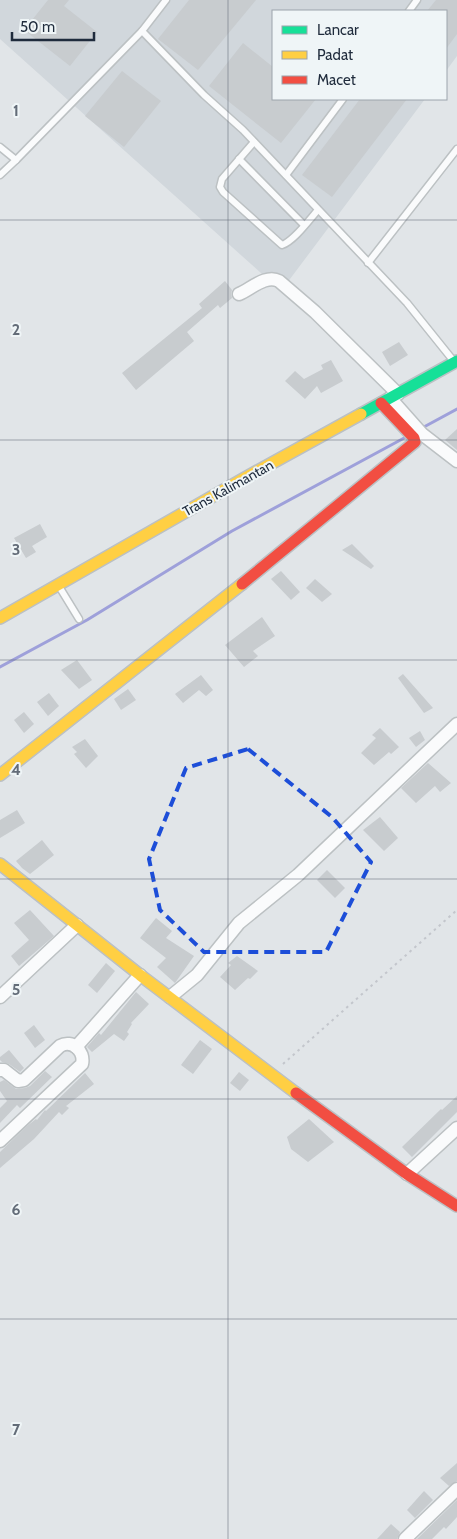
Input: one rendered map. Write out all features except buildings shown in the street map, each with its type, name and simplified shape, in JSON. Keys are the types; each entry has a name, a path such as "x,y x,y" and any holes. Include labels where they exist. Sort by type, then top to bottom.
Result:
{"main road":[{"name":"Trans Kalimantan","path":"0,618 234,484 456,361"},
{"path":"0,775 412,445 415,440 414,432"},
{"path":"0,865 140,975 271,1073 407,1174 457,1206"}],"street":[{"path":"239,294 265,280 275,279 279,281 315,312 389,398 414,432 457,461"},
{"path":"170,997 197,975 239,923 298,875 457,724"},
{"path":"0,998 77,925"},
{"path":"76,1047 140,975"},
{"path":"0,1070 4,1070 18,1081 24,1080 65,1043 70,1043 76,1047 83,1056 82,1064 0,1140"},
{"path":"407,1174 457,1128"},
{"path":"405,1539 457,1489"}],"lane":[{"path":"0,175 142,31 166,0"},
{"path":"142,31 286,175 406,303 456,361"},
{"path":"286,175 342,100"},
{"path":"254,142 220,183 223,192 282,244 285,244 318,210"},
{"path":"0,147 16,160"},
{"path":"368,263 457,149"},
{"path":"239,159 304,225"},
{"path":"58,585 79,619"}],"path":[{"path":"271,1073 457,910"}],"highlighted area":[{"path":"248,749 332,817 371,862 326,952 204,952 160,910 149,859 186,768"}],"shaded area":[{"path":"0,0 457,0 457,56 447,70 447,10 272,10 272,100 424,100 281,291 0,39"}],"waterway":[{"path":"422,428 457,409"},
{"path":"0,667 87,620 232,531 406,437"}],"traffic: fast":[{"path":"361,414 457,361"}],"traffic: slow":[{"path":"0,618 361,414"},
{"path":"0,775 242,584"},
{"path":"0,864 140,975 296,1093"}],"traffic: jam":[{"path":"242,584 415,442 414,438 381,403"},
{"path":"296,1093 407,1174 457,1206"}]}
